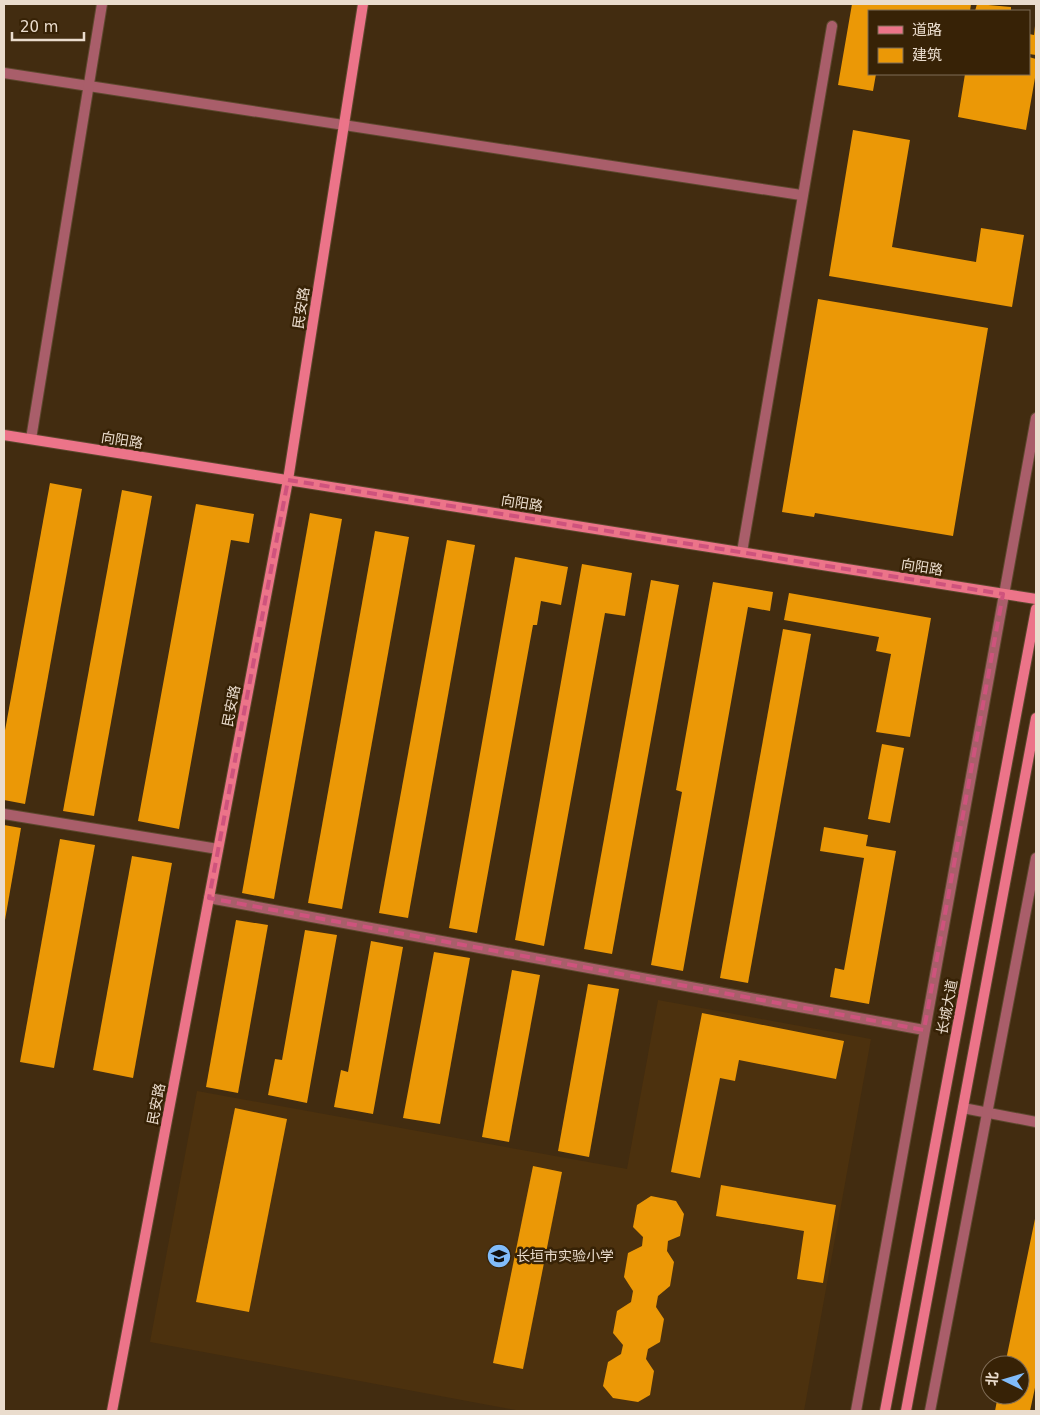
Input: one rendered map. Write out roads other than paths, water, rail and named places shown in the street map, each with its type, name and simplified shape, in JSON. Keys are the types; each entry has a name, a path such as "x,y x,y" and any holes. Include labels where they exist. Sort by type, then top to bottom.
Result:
{"street":[{"path":"31,439 102,4"},
{"name":"民安路","path":"112,1411 288,480 363,4"},
{"path":"742,552 801,196 832,26"},
{"path":"4,72 801,196"},
{"path":"856,1411 1036,418"},
{"name":"向阳路","path":"4,435 1036,599"},
{"name":"长城大道","path":"885,1411 1036,608"},
{"path":"906,1411 1036,718"},
{"path":"4,814 218,849"},
{"path":"930,1411 1036,858"},
{"path":"209,898 924,1030"},
{"path":"962,1108 1036,1122"}],"place":[{"name":"长垣市实验小学","path":"499,1256"}]}
